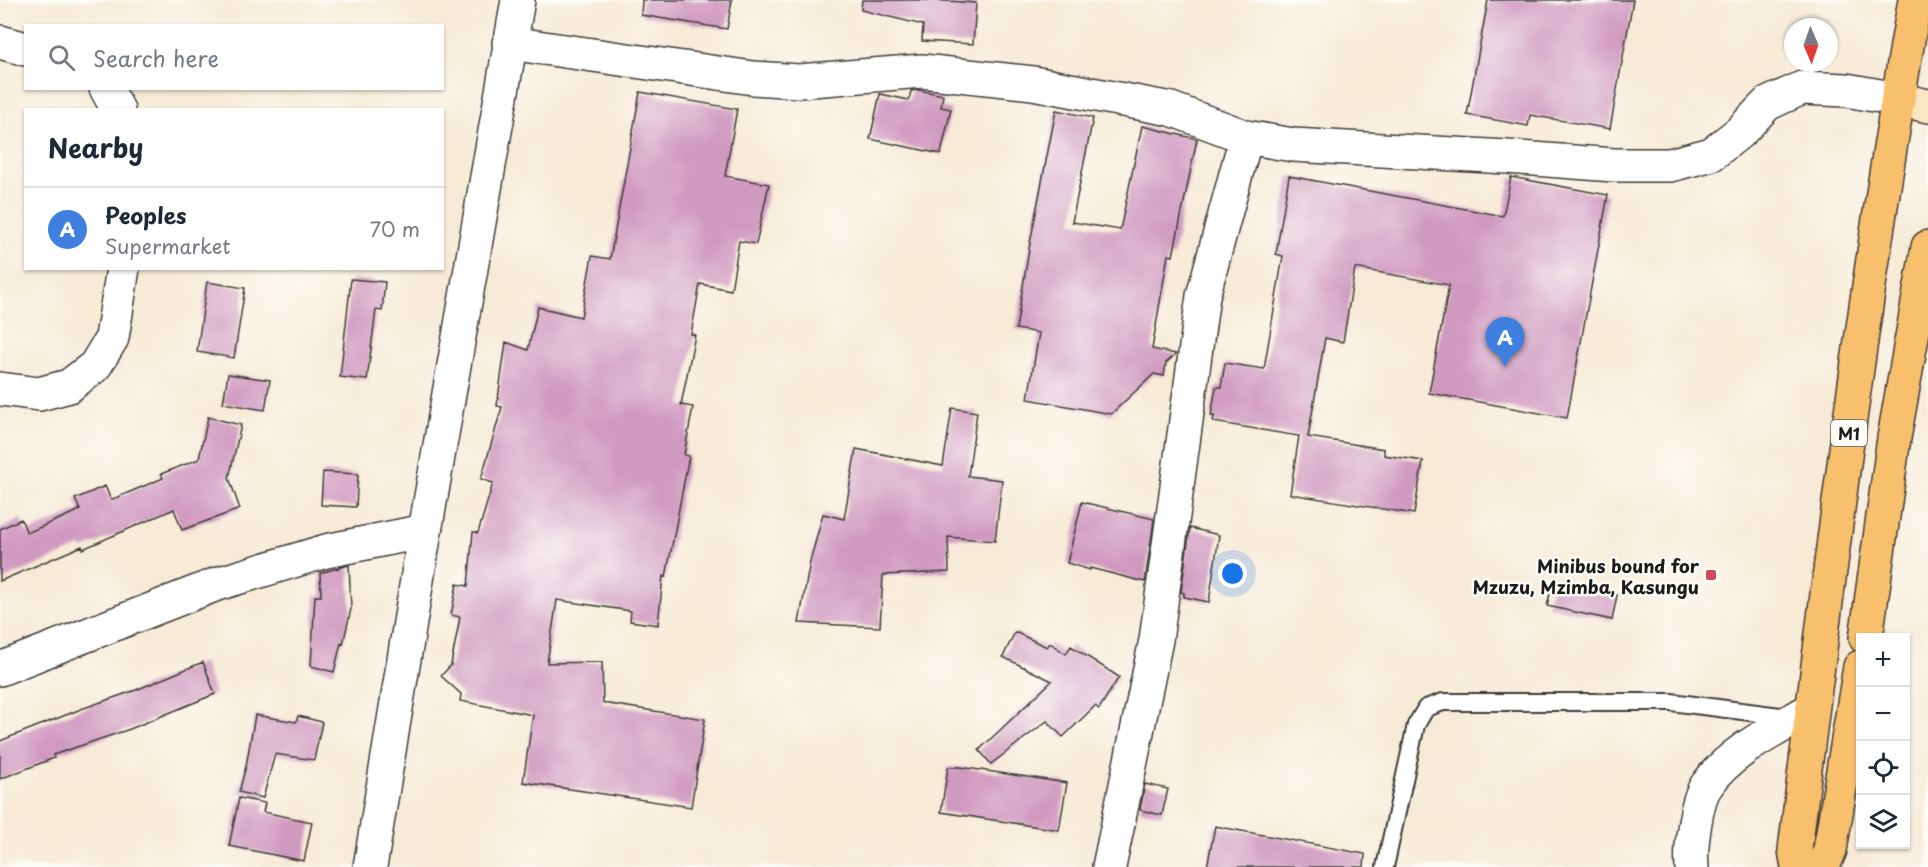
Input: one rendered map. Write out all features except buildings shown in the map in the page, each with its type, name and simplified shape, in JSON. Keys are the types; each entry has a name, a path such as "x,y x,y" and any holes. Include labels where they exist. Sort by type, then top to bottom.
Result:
{"highway":[{"name":"M1","path":"1798,867 1795,850 1804,713 1913,102 1915,0"},
{"name":"M1","path":"1867,633 1894,438 1928,247"},
{"path":"1828,861 1857,687"}],"street":[{"path":"370,867 425,531 518,0"},
{"path":"0,42 24,48"},
{"path":"509,43 753,78 799,81 922,71 1033,82 1171,109 1246,137 1293,145 1614,165 1670,165 1713,154 1741,131 1767,104 1802,88 1846,90 1913,102"},
{"path":"107,90 117,108"},
{"path":"1108,867 1156,640 1203,296 1246,137"},
{"path":"0,388 39,394 69,386 94,366 112,338 123,270"},
{"path":"0,669 218,584 326,551 425,531"},
{"path":"1692,867 1695,820 1705,787 1726,762 1804,713"}],"lane":[{"path":"1385,867 1416,725 1426,708 1443,702 1671,702 1804,713"}],"place":[{"name":"Peoples","path":"1505,367"},
{"name":"Minibus bound for Mzuzu, Mzimba, Kasungu","path":"1711,575"}]}
